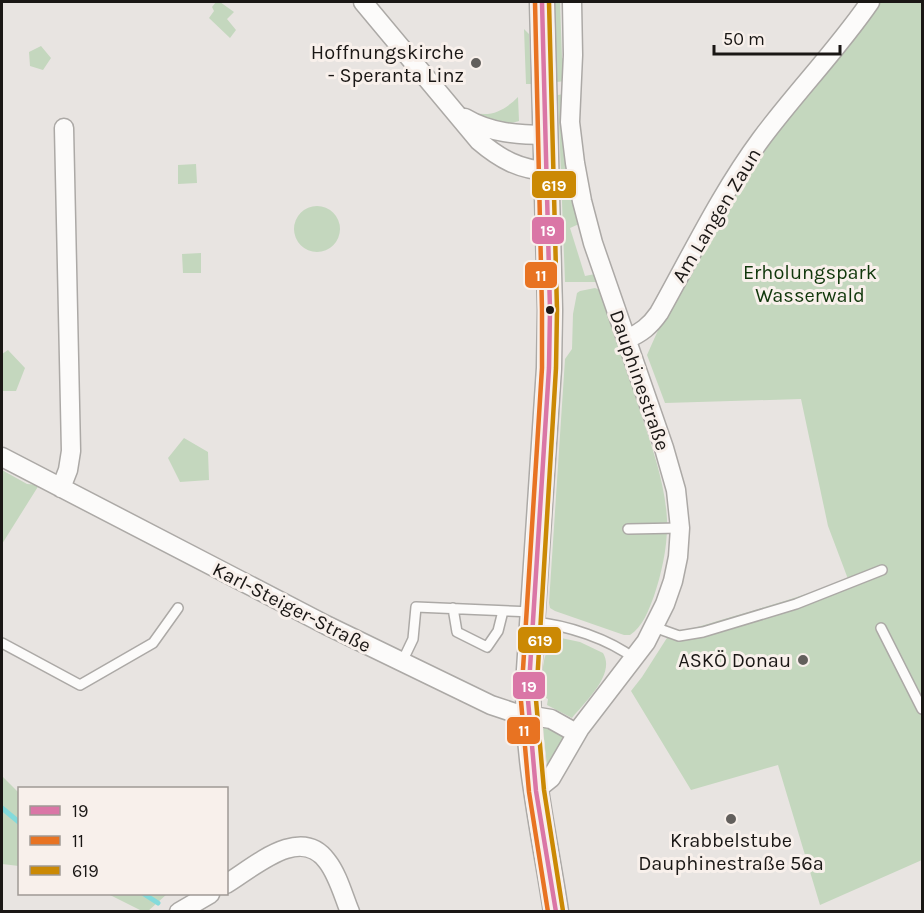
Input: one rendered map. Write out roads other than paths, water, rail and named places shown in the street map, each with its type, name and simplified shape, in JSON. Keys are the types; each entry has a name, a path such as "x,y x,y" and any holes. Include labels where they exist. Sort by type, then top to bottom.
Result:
{"main road":[{"path":"542,2 548,171 549,368 532,617 528,715 536,788 556,912"}],"street":[{"path":"363,2 480,141 496,156 522,168 548,171"},
{"name":"Dauphinestraße","path":"536,788 551,778 576,733 635,659 654,627 673,581 678,557 680,528 676,490 667,458 593,243 574,163 570,122 573,55 572,2"},
{"name":"Am Langen Zaun","path":"627,339 650,325 659,314 729,184 762,137 870,2"},
{"path":"457,113 476,125 496,131 547,135"},
{"path":"61,488 68,470 71,451 64,128"},
{"name":"Karl-Steiger-Straße","path":"2,457 326,625 491,705 528,715"},
{"path":"528,715 551,720 576,733"},
{"path":"228,883 280,850 300,846 311,848 326,859 350,912"},
{"path":"179,912 208,895"}],"lane":[{"path":"628,529 680,528"},
{"path":"654,627 679,636 703,632 796,604 882,570"},
{"path":"402,662 413,639 416,607 503,610 555,624 613,644 635,659"},
{"path":"2,643 80,685 153,643 178,608"},
{"path":"453,608 457,632 488,647 498,631 503,610"},
{"path":"881,628 922,709"}],"waterway":[{"path":"2,808 18,821"},
{"path":"146,895 158,903"}],"place":[{"name":"Hoffnungskirche - Speranta Linz","path":"476,63"},
{"name":"ASKÖ Donau","path":"803,660"},
{"name":"Krabbelstube Dauphinestraße 56a","path":"731,819"}],"park label":[{"name":"Erholungspark Wasserwald","path":"810,284"}]}
